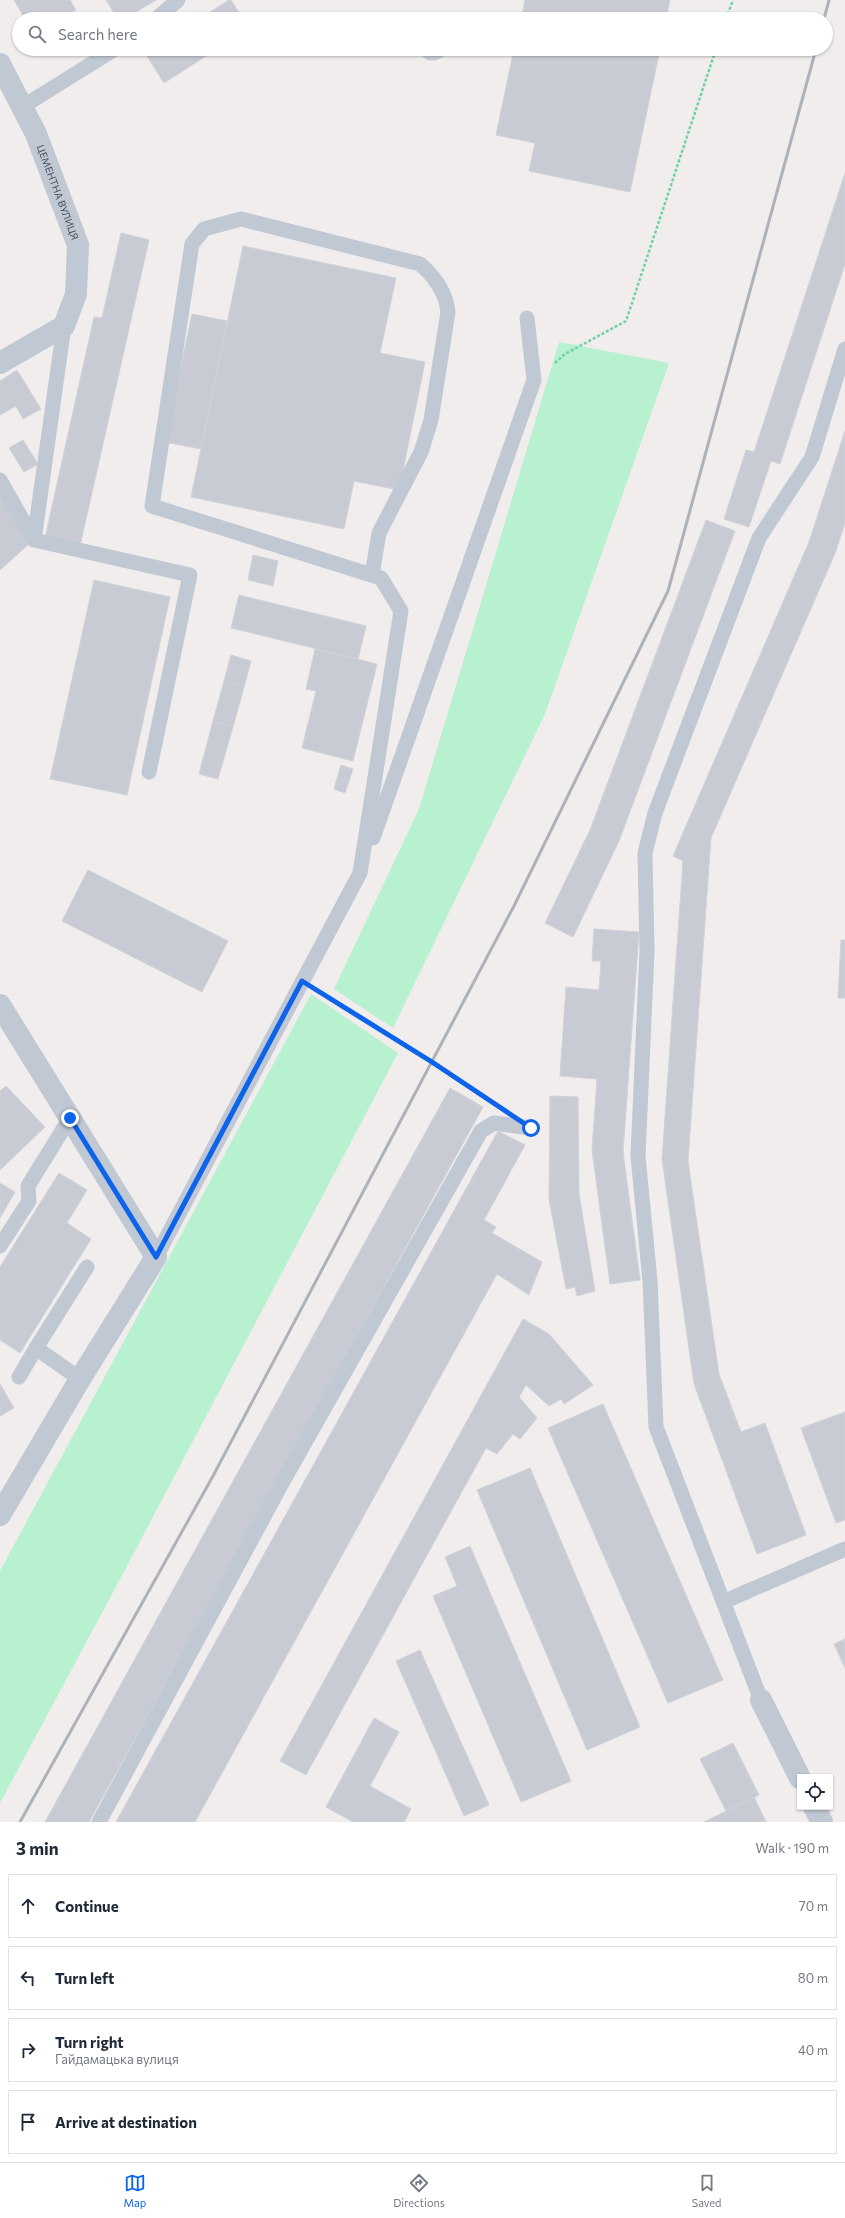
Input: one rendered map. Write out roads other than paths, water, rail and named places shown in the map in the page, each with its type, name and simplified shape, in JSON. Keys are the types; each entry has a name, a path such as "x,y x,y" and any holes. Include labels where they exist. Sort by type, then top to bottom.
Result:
{"street":[{"name":"ЦЕМЕНТНА ВУЛИЦЯ","path":"0,64 36,134 78,245 76,294 64,326"},
{"path":"0,363 64,326"},
{"path":"0,1005 156,1257 3,1503"},
{"path":"761,1700 798,1774"},
{"path":"816,1810 822,1822"}],"lane":[{"path":"164,12 178,0"},
{"path":"22,107 104,56"},
{"path":"360,873 401,611 381,578 152,506 192,244 204,230 241,219 420,264 432,274 447,303 448,312 431,420 422,452 379,533 372,575"},
{"path":"156,1257 360,873 534,380 527,318"},
{"path":"34,540 64,326"},
{"path":"761,1700 656,1428 650,1281 638,1156 647,951 645,853 656,813 759,538 812,457 845,349"},
{"path":"0,480 34,540 190,575 149,772"},
{"path":"0,1246 29,1201 28,1186 70,1118"},
{"path":"99,1822 281,1485 481,1131 494,1123 531,1128"},
{"path":"19,1377 87,1266"},
{"path":"36,1348 80,1379"},
{"path":"723,1602 845,1549"}],"railway":[{"path":"826,12 829,0"},
{"path":"20,1822 213,1476 514,906 668,591 814,56"}]}
